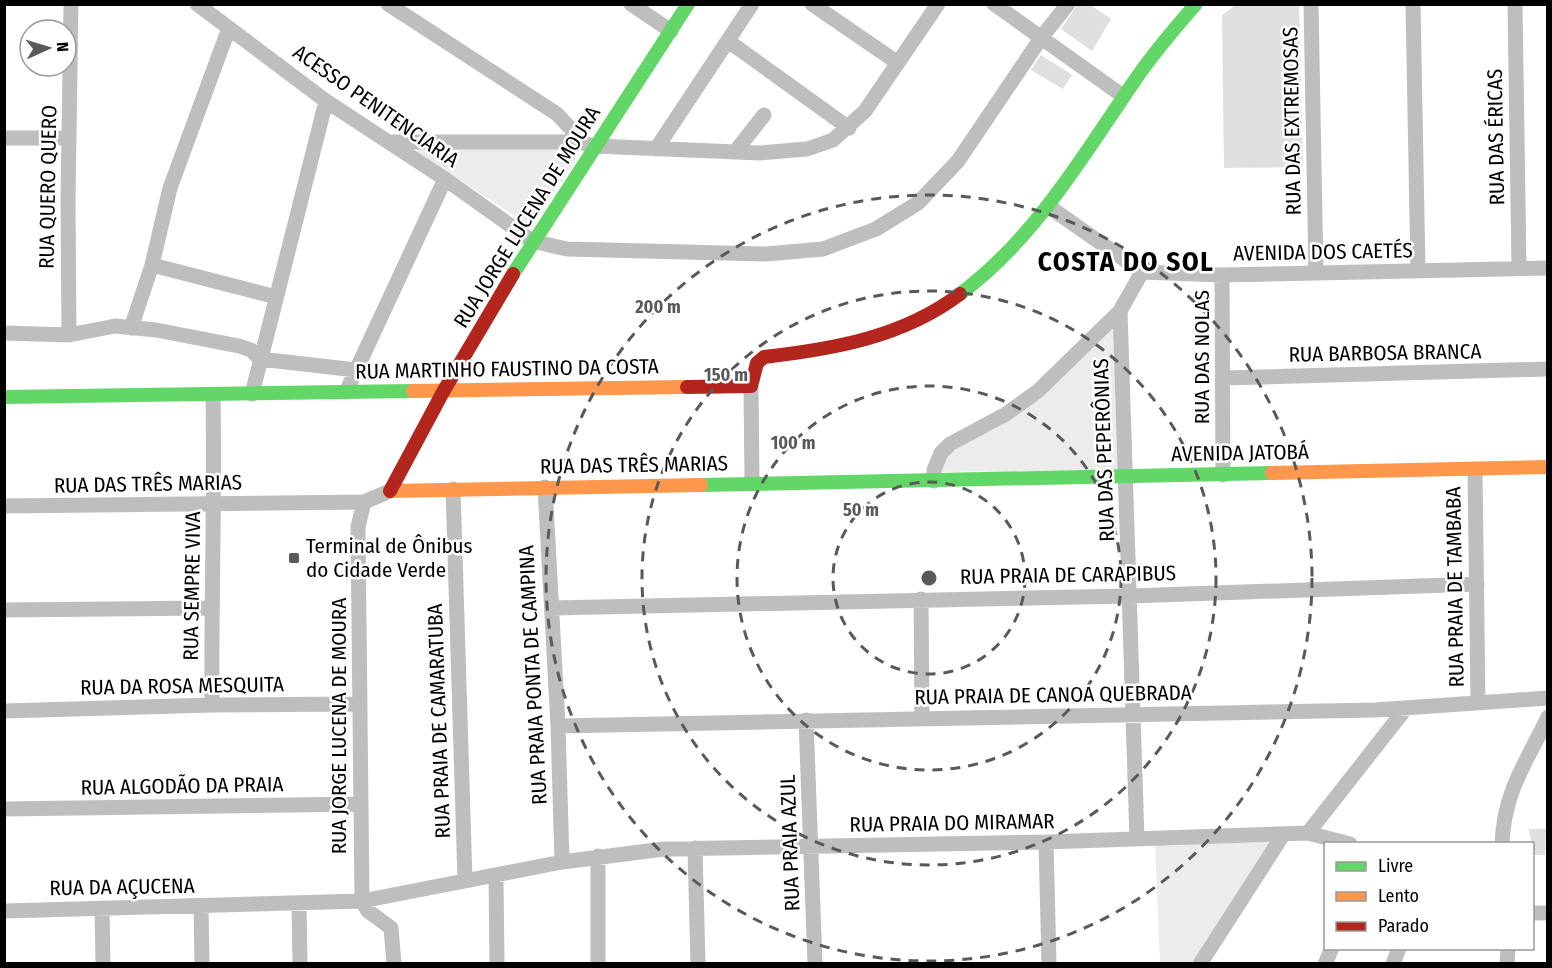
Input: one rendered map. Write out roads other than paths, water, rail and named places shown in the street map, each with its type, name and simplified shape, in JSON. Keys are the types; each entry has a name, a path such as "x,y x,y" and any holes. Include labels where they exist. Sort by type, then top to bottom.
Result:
{"street":[{"name":"RUA QUERO QUERO","path":"69,335 72,4"},
{"name":"ACESSO PENITENCIARIA","path":"197,4 326,101 445,179 532,241"},
{"path":"388,4 557,114 571,129 577,142"},
{"path":"631,4 671,31"},
{"name":"RUA JORGE LUCENA DE MOURA","path":"390,491 443,392 532,241 688,4"},
{"path":"656,149 752,4"},
{"path":"812,4 898,63"},
{"path":"390,142 577,142 596,146 735,152 807,149 833,140 849,128 865,111 938,4"},
{"path":"994,4 1123,96"},
{"path":"532,241 567,249 766,254 824,249 876,229 918,203 958,161 1041,38 1068,4"},
{"path":"752,484 752,386 757,363 764,357 827,348 871,338 921,320 968,291 1009,255 1048,207 1170,31 1196,4"},
{"name":"RUA DAS EXTREMOSAS","path":"1311,4 1316,273"},
{"path":"1413,4 1418,271"},
{"name":"RUA DAS ÉRICAS","path":"1515,4 1519,268"},
{"path":"131,328 152,265 170,188 229,28"},
{"path":"728,41 849,128"},
{"path":"252,394 326,101"},
{"path":"735,152 764,115"},
{"path":"4,138 69,138"},
{"path":"346,392 445,179"},
{"path":"934,481 934,470 941,453 950,444 1006,414 1038,391 1120,311 1142,272 1048,207"},
{"path":"152,265 276,297"},
{"name":"AVENIDA DOS CAETÉS","path":"1142,272 1222,275 1548,268"},
{"name":"RUA DAS NOLAS","path":"1222,275 1222,475"},
{"name":"RUA DAS PEPERÔNIAS","path":"1120,311 1137,839"},
{"name":"RUA MARTINHO FAUSTINO DA COSTA","path":"4,333 69,335 107,327 131,328 239,346 260,358 356,370"},
{"name":"RUA BARBOSA BRANCA","path":"1223,378 1548,369"},
{"name":"RUA MARTINHO FAUSTINO DA COSTA","path":"4,397 752,386"},
{"name":"RUA SEMPRE VIVA","path":"212,705 211,608 215,504 213,395"},
{"name":"AVENIDA JATOBÁ","path":"934,481 1548,467"},
{"name":"RUA PRAIA DE TAMBABA","path":"1475,470 1478,703"},
{"name":"RUA DAS TRÊS MARIAS","path":"390,491 934,481"},
{"name":"RUA PRAIA PONTA DE CAMPINA","path":"545,487 558,726 562,862"},
{"name":"RUA PRAIA DE CAMARATUBA","path":"453,489 465,880"},
{"path":"364,502 390,491"},
{"name":"RUA JORGE LUCENA DE MOURA","path":"362,901 358,527 364,502"},
{"name":"RUA DAS TRÊS MARIAS","path":"4,506 364,502"},
{"name":"RUA PRAIA DE CARAPIBUS","path":"552,608 1130,596 1477,584"},
{"path":"921,599 922,718"},
{"path":"4,610 211,608"},
{"name":"RUA PRAIA DE CANOA QUEBRADA","path":"558,726 1406,708 1548,698"},
{"name":"RUA DA ROSA MESQUITA","path":"4,711 212,705 360,704"},
{"path":"1308,833 1406,708"},
{"path":"1502,842 1503,816 1508,798 1548,717"},
{"name":"RUA PRAIA AZUL","path":"806,720 815,963"},
{"name":"RUA ALGODÃO DA PRAIA","path":"4,809 360,804"},
{"name":"RUA PRAIA DO MIRAMAR","path":"465,880 598,856 695,848 811,848 1308,833 1346,842"},
{"path":"1200,963 1283,835"},
{"path":"1046,842 1049,963"},
{"path":"695,848 698,963"},
{"path":"598,856 598,963"},
{"path":"496,874 497,963"},
{"name":"RUA DA AÇUCENA","path":"4,911 362,901 465,880"},
{"path":"362,901 368,911 391,928 394,963"},
{"path":"298,904 300,963"},
{"path":"201,906 202,963"},
{"path":"102,908 104,963"}],"place":[{"name":"Terminal de Ônibus do Cidade Verde","path":"294,558"}],"district":[{"name":"COSTA DO SOL","path":"1126,262"}]}
